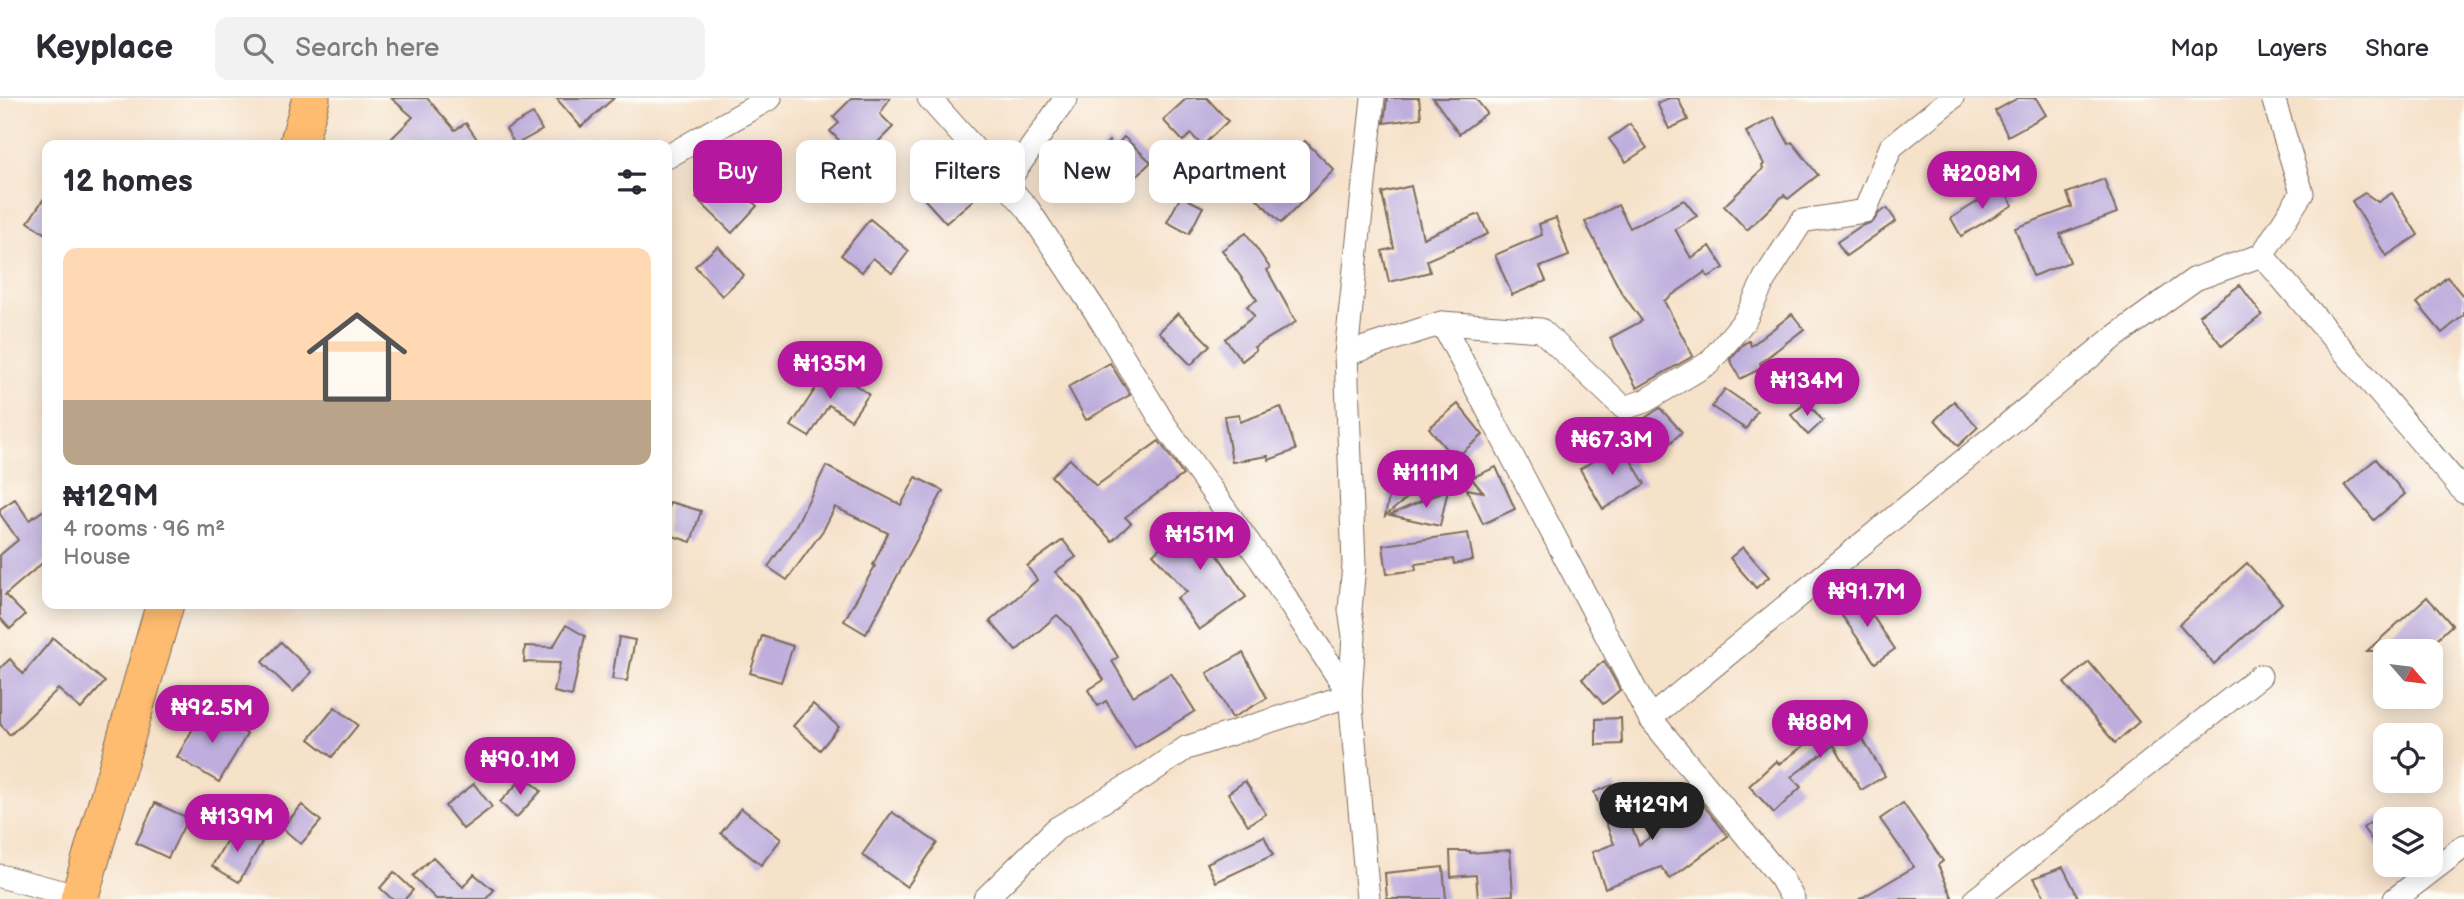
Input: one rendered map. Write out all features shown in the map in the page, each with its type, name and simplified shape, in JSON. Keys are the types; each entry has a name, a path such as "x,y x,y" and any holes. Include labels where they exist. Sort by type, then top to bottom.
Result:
{"main road":[{"path":"303,140 311,98"},
{"path":"82,898 164,609"}],"street":[{"path":"672,154 771,98"},
{"path":"929,98 966,140"},
{"path":"1025,156 1066,98"},
{"path":"1368,899 1349,695 1354,636 1350,610 1354,565 1346,354 1373,98"},
{"path":"1346,354 1442,323 1541,330 1625,408 1645,401 1709,363 1745,320 1766,278 1802,221 1865,211 1891,147 1952,98"},
{"path":"1650,718 2113,338 2195,279 2262,255 2302,193 2273,98"},
{"path":"1022,203 1096,312 1164,424 1261,560 1349,695"},
{"path":"2262,255 2464,492"},
{"path":"1442,323 1650,718 1781,878 1793,899"},
{"path":"1976,899 2260,676"},
{"path":"985,899 1056,830 1145,776 1185,748 1349,695"},
{"path":"2395,899 2464,846"},
{"path":"0,876 82,898"}],"building":[{"path":"391,98 427,98 455,130 466,123 478,140 390,140 413,117"},
{"path":"556,98 614,98 581,127"},
{"path":"852,98 890,98 880,114 893,127 880,140 839,140 830,131 839,123 833,117"},
{"path":"1187,98 1207,98 1228,121 1208,140 1196,140 1191,134 1182,140 1163,120"},
{"path":"1387,98 1419,98 1421,118 1384,123"},
{"path":"1433,98 1475,98 1487,113 1459,134"},
{"path":"1678,98 1688,120 1669,129 1657,103"},
{"path":"2018,98 2036,98 2046,115 2008,136 1995,111"},
{"path":"533,114 542,130 524,140 512,140 506,129"},
{"path":"1774,117 1789,144 1792,142 1818,175 1788,199 1784,195 1747,230 1724,206 1763,169 1764,164 1746,132"},
{"path":"1630,124 1647,148 1626,162 1609,139"},
{"path":"1310,146 1334,170 1310,194"},
{"path":"1135,147 1149,160 1149,164 1135,178"},
{"path":"2104,179 2117,213 2060,234 2070,262 2033,276 2015,228 2072,207 2067,193"},
{"path":"1411,186 1423,238 1479,214 1488,234 1427,260 1430,272 1389,282 1382,251 1394,248 1382,193"},
{"path":"2002,187 2013,205 1961,236 1951,218"},
{"path":"2365,193 2378,202 2392,193 2418,235 2386,256 2352,201"},
{"path":"1684,200 1697,216 1675,229 1691,258 1710,246 1724,268 1708,277 1705,272 1664,301 1693,356 1637,388 1610,338 1642,321 1620,290 1585,222 1618,205 1630,228"},
{"path":"42,201 42,232 28,222"},
{"path":"701,203 754,203 757,206 732,233"},
{"path":"928,203 969,203 946,223"},
{"path":"1177,203 1195,203 1203,207 1189,234 1167,222"},
{"path":"1261,203 1301,203 1281,223"},
{"path":"1887,208 1896,221 1846,256 1837,242 1861,226 1873,222 1879,213"},
{"path":"1556,218 1569,256 1540,267 1546,281 1512,295 1495,255 1542,235 1539,224"},
{"path":"870,219 909,251 892,273 873,258 862,272 841,255"},
{"path":"1246,233 1270,268 1267,270 1296,322 1254,347 1256,350 1242,361 1225,339 1254,316 1247,306 1257,300 1222,250"},
{"path":"718,246 744,275 722,296 695,266"},
{"path":"2447,277 2464,297 2464,315 2442,333 2417,303"},
{"path":"2240,285 2262,315 2222,346 2199,315"},
{"path":"1178,313 1210,345 1191,365 1159,332"},
{"path":"1792,314 1804,329 1760,363 1762,368 1740,379 1730,359 1743,344 1749,341 1751,346"},
{"path":"1110,363 1130,395 1086,420 1068,387"},
{"path":"829,368 869,394 851,420 829,405 809,437 791,426"},
{"path":"1725,389 1757,411 1746,429 1712,407"},
{"path":"1954,401 1978,427 1958,446 1935,420"},
{"path":"1807,402 1823,421 1808,435 1791,415"},
{"path":"1458,404 1483,435 1454,459 1429,428"},
{"path":"1281,407 1296,450 1269,460 1268,456 1232,462 1224,416 1239,414 1240,422"},
{"path":"1660,408 1682,432 1666,447 1642,420"},
{"path":"1159,441 1183,475 1125,517 1131,523 1112,541 1051,476 1070,459 1096,486"},
{"path":"1621,444 1645,484 1603,509 1580,469"},
{"path":"2376,459 2405,494 2374,520 2345,485"},
{"path":"826,466 901,505 916,477 943,491 866,634 844,621 875,566 873,565 888,533 835,507 824,529 787,580 768,567 794,529"},
{"path":"1496,467 1515,509 1483,524 1467,489 1483,492 1471,478"},
{"path":"1394,473 1428,481 1385,516"},
{"path":"1448,489 1440,526 1390,515"},
{"path":"15,499 29,520 42,511 42,563 5,595 25,615 10,629 0,618 0,555 18,540 0,514 0,509"},
{"path":"672,503 701,511 691,542 672,536"},
{"path":"1197,513 1224,543 1215,551 1246,597 1199,630 1177,598 1187,592 1153,554"},
{"path":"1468,533 1473,560 1454,564 1453,559 1415,564 1416,570 1387,574 1383,545"},
{"path":"1063,540 1076,557 1055,572 1081,598 1118,657 1112,661 1133,696 1171,673 1195,711 1135,748 1106,701 1098,706 1088,690 1104,680 1070,627 1057,615 1016,651 990,621 1037,580 1027,566"},
{"path":"1743,547 1769,577 1756,588 1730,558"},
{"path":"2247,563 2282,603 2214,664 2179,624"},
{"path":"1859,596 1895,649 1875,663 1838,610"},
{"path":"2427,597 2452,625 2437,639 2380,639"},
{"path":"566,625 585,636 572,696 554,692 560,663 524,662 525,646 553,647"},
{"path":"762,636 793,646 781,682 750,673"},
{"path":"619,637 635,640 627,681 612,679"},
{"path":"53,638 105,682 81,709 58,689 10,735 0,724 0,668 10,659 23,674"},
{"path":"281,642 312,672 293,692 262,662"},
{"path":"1243,653 1267,698 1232,718 1207,673"},
{"path":"1604,661 1620,690 1603,704 1582,679"},
{"path":"2089,662 2139,722 2115,743 2064,683"},
{"path":"1841,703 1885,776 1861,790 1834,745 1791,777 1801,787 1774,813 1749,786 1776,761 1779,764 1825,730 1817,718"},
{"path":"813,704 839,727 820,750 793,726"},
{"path":"335,707 358,725 332,757 309,739"},
{"path":"204,709 247,734 219,782 177,757"},
{"path":"1621,718 1622,744 1596,745 1596,719"},
{"path":"525,776 541,791 516,818 500,802"},
{"path":"1245,781 1266,814 1248,825 1228,793"},
{"path":"474,784 492,807 463,829 445,806"},
{"path":"1615,784 1639,845 1700,801 1728,836 1670,879 1661,867 1605,888 1592,852 1614,844 1594,792"},
{"path":"155,803 188,818 168,858 136,843"},
{"path":"1903,803 1943,861 1938,865 1953,899 1860,899 1914,867 1880,819"},
{"path":"302,805 321,821 301,844 282,828"},
{"path":"741,808 781,839 761,865 721,833"},
{"path":"892,812 937,843 907,887 862,855"},
{"path":"2373,820 2373,842 2363,828"},
{"path":"235,826 262,842 239,882 212,866"},
{"path":"1264,836 1273,855 1216,882 1207,863"},
{"path":"1510,850 1513,895 1478,898 1476,875 1451,877 1450,851 1470,853"},
{"path":"433,857 463,887 474,874 494,890 486,899 436,899 413,876"},
{"path":"1443,867 1446,899 1387,899 1385,873"},
{"path":"2063,867 2079,899 2046,899 2034,878"},
{"path":"394,872 413,890 405,899 392,899 380,888"}]}
